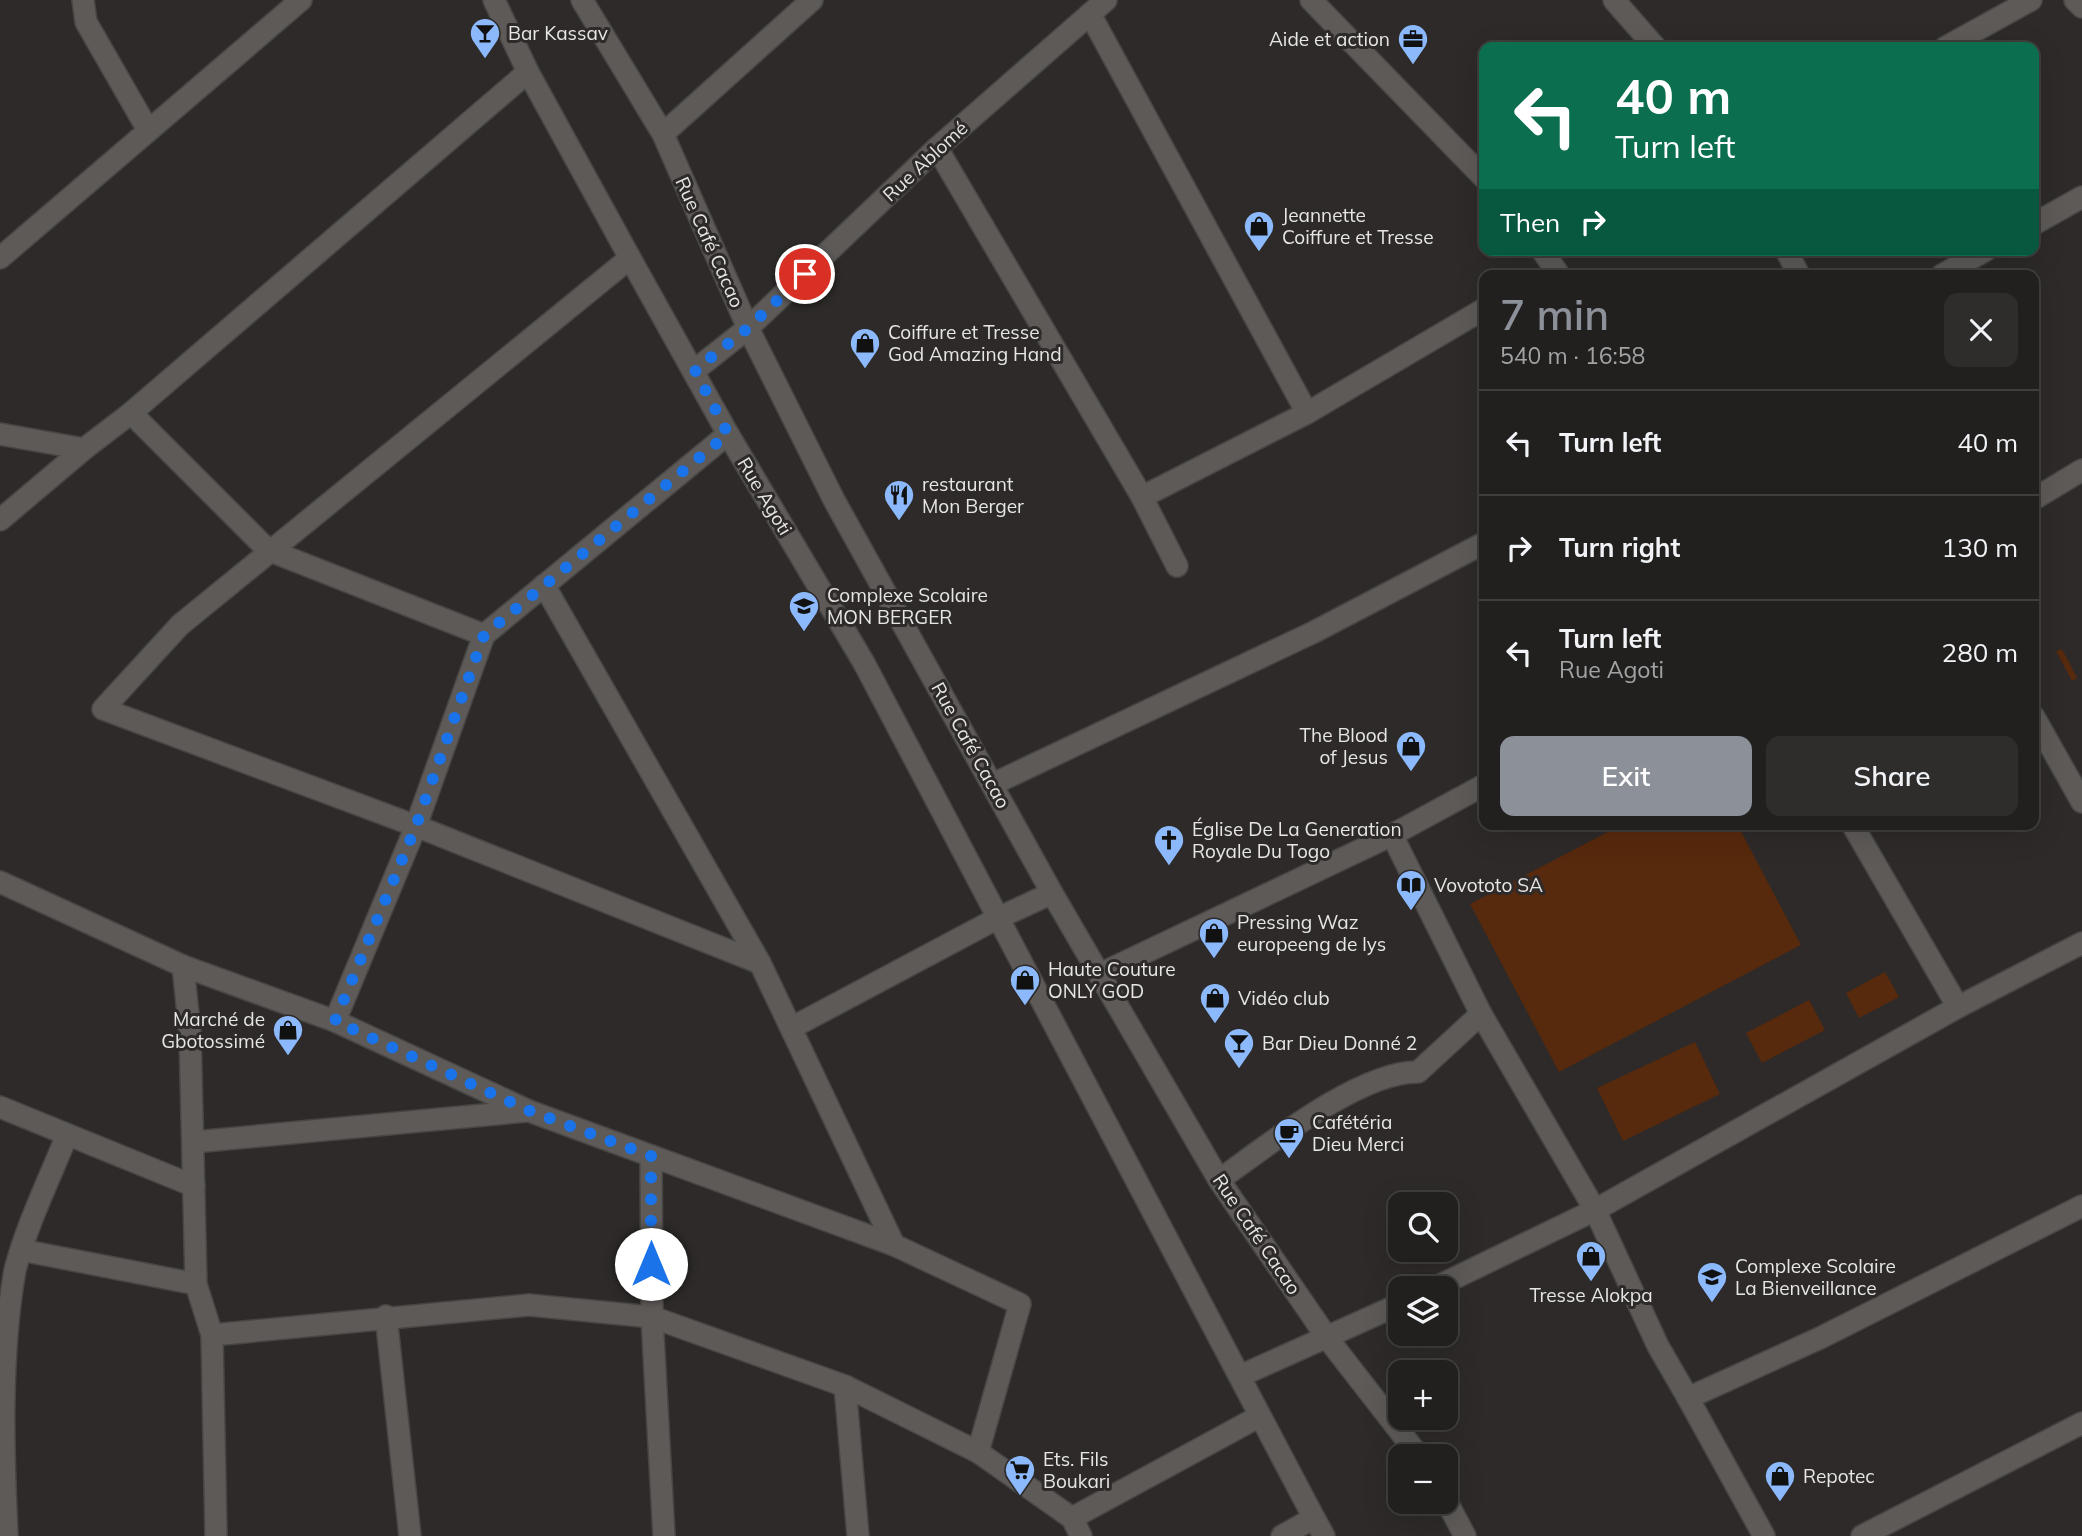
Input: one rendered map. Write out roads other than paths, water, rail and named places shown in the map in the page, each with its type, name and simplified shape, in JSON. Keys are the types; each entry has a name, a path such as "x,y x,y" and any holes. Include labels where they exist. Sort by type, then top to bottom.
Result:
{"street":[{"path":"83,0 86,22 148,130"},
{"path":"0,258 301,0"},
{"name":"Rue Agoti","path":"494,0 528,72 728,434 864,663 996,919 1319,1527"},
{"name":"Rue Café Cacao","path":"582,0 663,134 748,328 834,500 1052,893 1102,973 1219,1180 1328,1339 1410,1444"},
{"path":"663,134 812,0"},
{"path":"1311,0 1479,168"},
{"path":"1955,42 2031,0"},
{"path":"2075,0 2082,7"},
{"path":"1626,4 1650,42"},
{"path":"1098,7 1307,413"},
{"name":"Rue Ablomé","path":"695,370 748,328 937,148 1098,7"},
{"path":"0,520 131,413 528,72"},
{"path":"937,148 1142,497 1177,566"},
{"path":"2039,221 2082,197"},
{"path":"1951,270 1975,256"},
{"path":"630,258 268,550 180,625 103,709 416,826 760,963"},
{"path":"1142,497 1307,413 1479,312"},
{"path":"131,413 268,550 484,635"},
{"path":"0,434 84,449"},
{"path":"335,1021 416,826 484,635 728,434"},
{"path":"2039,496 2082,470"},
{"path":"993,784 1314,632 1479,547"},
{"path":"544,585 760,963 793,1027 894,1245"},
{"path":"2039,726 2082,802"},
{"path":"1102,973 1392,835 1479,788"},
{"path":"1855,830 1958,1007"},
{"path":"1392,835 1481,1014 1595,1210 1658,1346 1764,1536"},
{"path":"0,881 183,966 335,1021 530,1111 894,1245 1020,1304 978,1452"},
{"path":"793,1027 996,919 1052,893"},
{"path":"1458,1276 1595,1210 1958,1007 2082,943"},
{"path":"183,966 190,1033 196,1284 212,1335 216,1536"},
{"path":"1219,1180 1317,1110 1398,1071 1418,1072 1481,1014"},
{"path":"0,1107 194,1186"},
{"path":"194,1142 530,1111"},
{"path":"7,1536 2,1422 5,1294 67,1136"},
{"path":"651,1156 652,1317 664,1536"},
{"path":"1688,1398 1820,1338 2082,1206"},
{"path":"21,1250 196,1284"},
{"path":"212,1335 529,1305 652,1317 845,1386 978,1452 1076,1529 1259,1416"},
{"path":"1240,1376 1328,1339 1388,1310"},
{"path":"386,1317 410,1536"},
{"path":"845,1386 858,1536"},
{"path":"1862,1536 2082,1423"},
{"path":"1453,1514 1465,1536"},
{"path":"1282,1536 1319,1527"}],"place":[{"name":"Bar Kassav","path":"485,60"},
{"name":"Aide et action","path":"1413,66"},
{"name":"Jeannette Coiffure et Tresse","path":"1259,253"},
{"name":"Coiffure et Tresse God Amazing Hand","path":"865,370"},
{"name":"restaurant Mon Berger","path":"899,522"},
{"name":"Complexe Scolaire MON BERGER","path":"804,633"},
{"name":"The Blood of Jesus","path":"1411,773"},
{"name":"Église De La Generation Royale Du Togo","path":"1169,867"},
{"name":"Vovototo SA","path":"1411,912"},
{"name":"Pressing Waz europeeng de lys","path":"1214,960"},
{"name":"Haute Couture ONLY GOD","path":"1025,1007"},
{"name":"Vidéo club","path":"1215,1025"},
{"name":"Marché de Gbotossimé","path":"288,1057"},
{"name":"Bar Dieu Donné 2","path":"1239,1070"},
{"name":"Cafétéria Dieu Merci","path":"1289,1160"},
{"name":"Tresse Alokpa","path":"1591,1283"},
{"name":"Complexe Scolaire La Bienveillance","path":"1712,1304"},
{"name":"Ets. Fils Boukari","path":"1020,1497"},
{"name":"Repotec","path":"1780,1503"}]}
